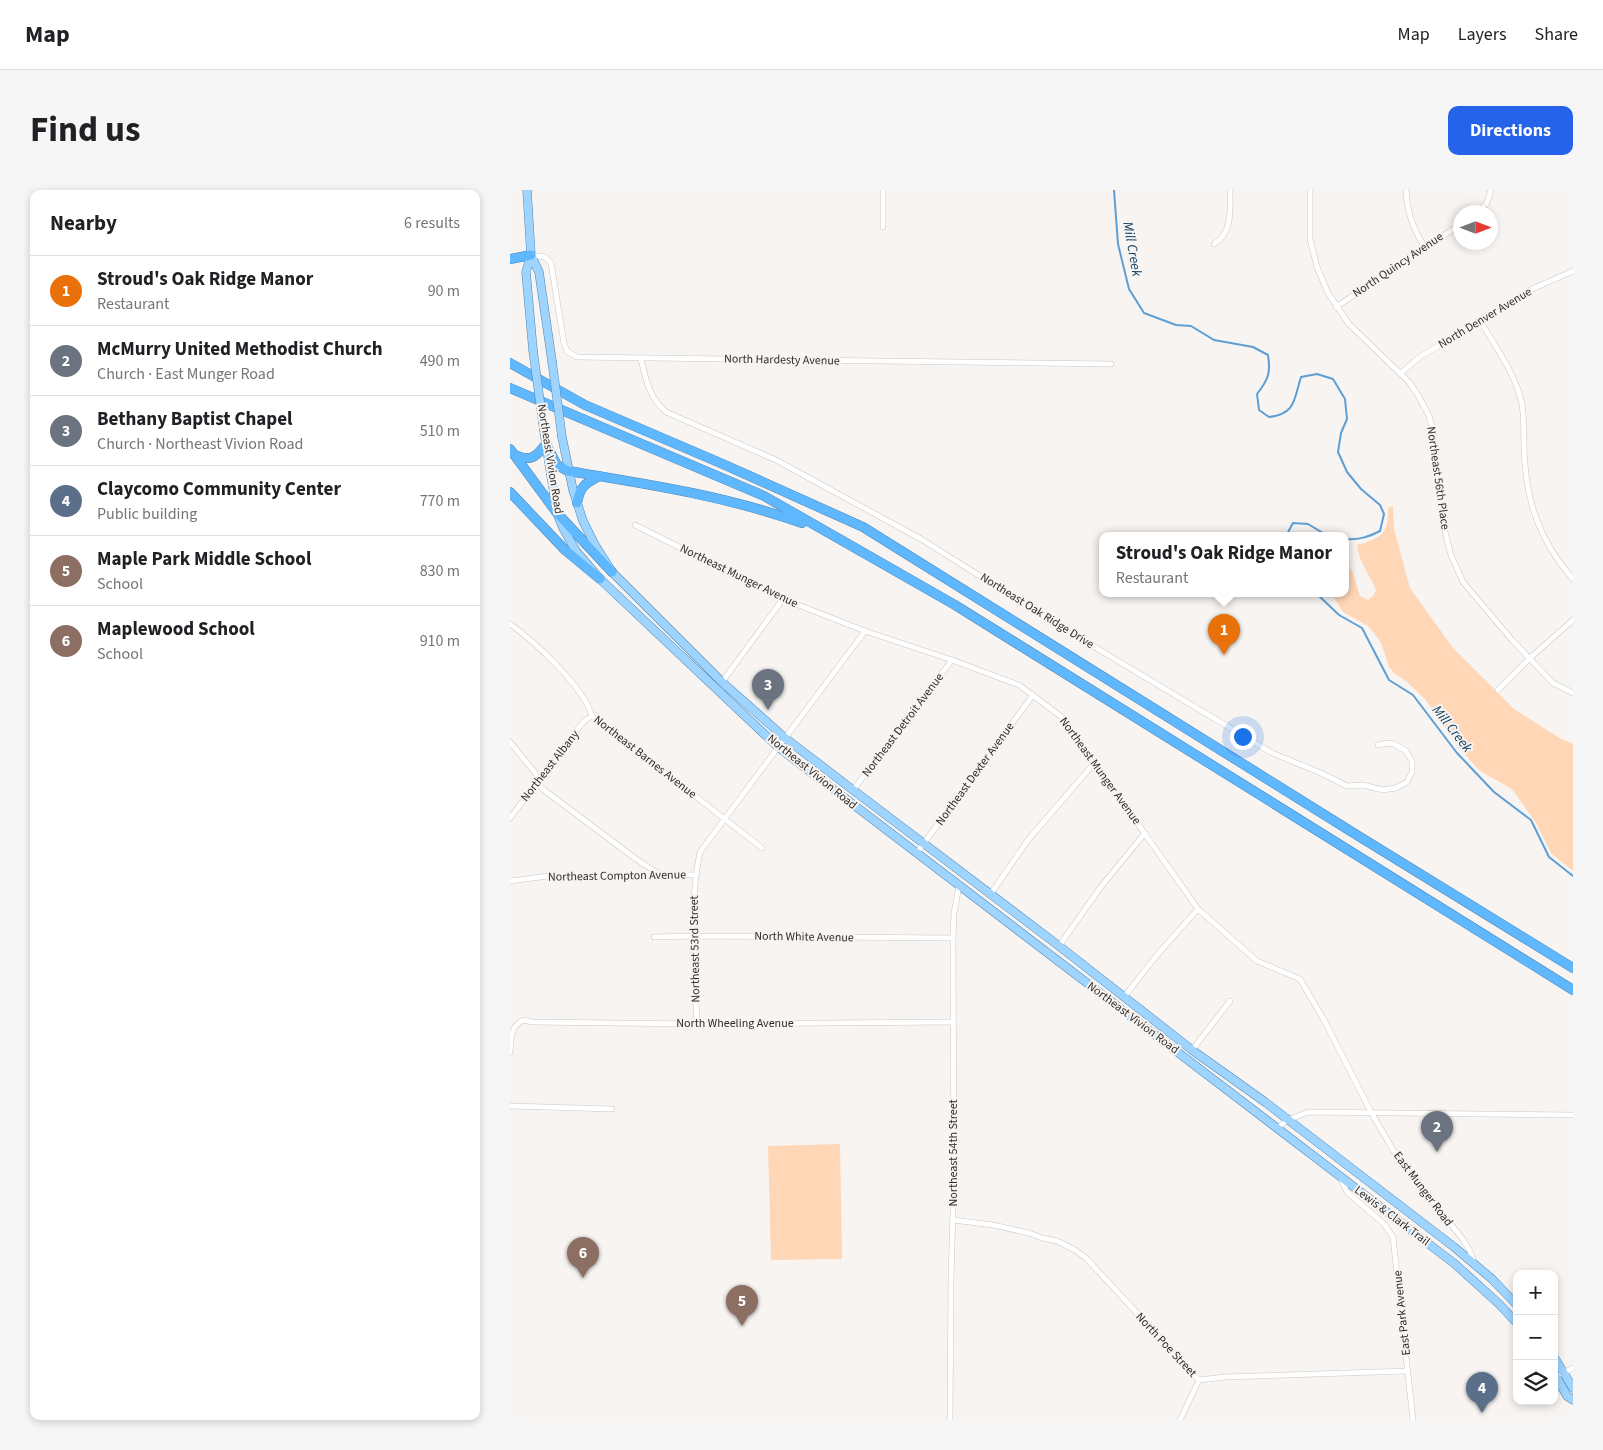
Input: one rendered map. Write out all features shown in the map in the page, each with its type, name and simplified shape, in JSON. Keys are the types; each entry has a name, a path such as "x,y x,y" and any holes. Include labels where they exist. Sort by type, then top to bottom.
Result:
{"highway":[{"path":"510,259 530,255"},
{"path":"510,363 585,405 863,527 1573,968"},
{"path":"510,388 764,496 955,605 1573,990"},
{"path":"512,452 529,459 538,455 546,444 557,465 568,471 646,483 765,510 823,530"},
{"path":"512,452 557,513 612,572"},
{"path":"577,503 579,492 586,482 599,476"},
{"path":"510,492 565,550 600,579"}],"main road":[{"name":"Northeast Vivion Road","path":"527,190 530,255 526,272 533,350 557,513 576,551 600,579 778,747 1261,1116"},
{"name":"Northeast Vivion Road","path":"530,255 539,272 568,471 583,521 612,572 722,682 786,738 1192,1050 1265,1102"},
{"name":"Lewis & Clark Trail","path":"1265,1102 1492,1278 1513,1301"},
{"name":"Lewis & Clark Trail","path":"1261,1116 1455,1264 1513,1319"},
{"path":"1556,1360 1573,1388"},
{"path":"1558,1380 1567,1396 1573,1400"}],"street":[{"path":"883,190 883,227"},
{"path":"1214,244 1223,237 1228,226 1230,219 1230,190"},
{"name":"Northeast 56th Place","path":"1310,190 1310,239 1320,278 1336,307 1349,324 1401,373 1418,395 1431,424 1442,520 1446,538 1463,582 1512,640 1553,683 1573,693"},
{"path":"1406,190 1412,224 1425,248"},
{"path":"1485,205 1491,190"},
{"name":"North Quincy Avenue","path":"1336,307 1453,229"},
{"name":"North Hardesty Avenue","path":"530,255 545,257 551,263 564,343 570,354 581,358 1111,364"},
{"name":"North Denver Avenue","path":"1401,373 1421,356 1481,322 1532,289 1573,271"},
{"path":"1481,322 1512,376 1521,399 1524,416 1527,487 1537,520 1549,548 1573,579"},
{"name":"Northeast Oak Ridge Drive","path":"641,359 650,392 654,400 666,412 776,460 921,539 1058,625 1272,753 1347,786 1363,785 1383,790 1396,788 1407,782 1412,772 1412,761 1406,751 1394,744 1378,745"},
{"name":"Northeast Munger Avenue","path":"635,525 783,599 865,631 1019,685 1063,718 1198,909 1257,961 1300,979 1324,1020 1371,1112"},
{"path":"722,682 783,599"},
{"path":"1498,690 1530,658 1573,620"},
{"name":"Northeast Barnes Avenue","path":"510,624 555,663 586,703 592,716 762,848"},
{"name":"Northeast Compton Avenue","path":"510,881 548,876 695,875 700,852 865,631"},
{"name":"Northeast Detroit Avenue","path":"853,790 952,660"},
{"name":"Northeast Dexter Avenue","path":"916,854 1033,695"},
{"name":"Northeast Albany","path":"510,818 584,721 592,716"},
{"path":"510,742 536,774 536,783 636,859 659,874"},
{"path":"990,895 1028,840 1094,762"},
{"path":"1059,946 1100,888 1145,833"},
{"name":"Northeast 53rd Street","path":"695,875 696,1024"},
{"name":"Northeast 54th Street","path":"950,1420 953,1220 953,938 954,913 959,886"},
{"path":"1124,998 1157,955 1198,909"},
{"name":"North White Avenue","path":"654,937 953,938"},
{"path":"1192,1050 1230,1001"},
{"name":"North Wheeling Avenue","path":"510,1052 512,1031 518,1022 523,1020 532,1022 696,1024 953,1022"},
{"path":"510,1106 612,1109"},
{"path":"1277,1128 1288,1120 1308,1112 1573,1115"},
{"name":"East Munger Road","path":"1371,1112 1400,1162 1470,1251 1474,1264"},
{"name":"East Park Avenue","path":"1340,1177 1347,1192 1386,1227 1393,1237 1413,1420"},
{"name":"North Poe Street","path":"953,1220 993,1225 1029,1233 1057,1241 1075,1250 1086,1258 1199,1380 1226,1377 1408,1372"},
{"path":"1558,1374 1573,1368"},
{"path":"1180,1420 1199,1380"}],"shaded area":[{"path":"1393,506 1394,529 1410,588 1453,648 1514,709 1561,739 1573,744 1573,871 1551,853 1536,823 1512,789 1480,771 1459,748 1425,699 1389,667 1381,643 1374,633 1368,626 1343,612 1334,597 1349,597 1349,566 1360,596 1368,600 1374,595 1376,590 1362,563 1357,545 1377,538 1382,534 1387,525 1388,508"},
{"path":"840,1144 842,1259 771,1260 768,1146"}],"waterway":[{"name":"Mill Creek","path":"1114,190 1118,244 1129,289 1144,313 1176,325 1191,326 1214,340 1253,347 1268,355 1268,376 1257,394 1259,410 1269,417 1284,413 1289,409 1295,399 1301,377 1317,374 1333,379 1345,399 1347,419 1341,433 1338,452 1347,472 1361,489 1380,505 1384,514 1380,531 1363,538 1349,539"},
{"name":"Mill Creek","path":"1288,532 1293,523 1308,524 1321,532"},
{"name":"Mill Creek","path":"1320,597 1339,615 1362,628 1389,680 1413,695 1457,753 1494,792 1531,820 1549,857 1573,876"}],"place":[{"name":"Stroud's Oak Ridge Manor","path":"1224,655"},
{"name":"Bethany Baptist Chapel","path":"768,710"},
{"name":"McMurry United Methodist Church","path":"1437,1152"},
{"name":"Maplewood School","path":"583,1278"},
{"name":"Maple Park Middle School","path":"742,1326"},
{"name":"Claycomo Community Center","path":"1482,1413"}]}
